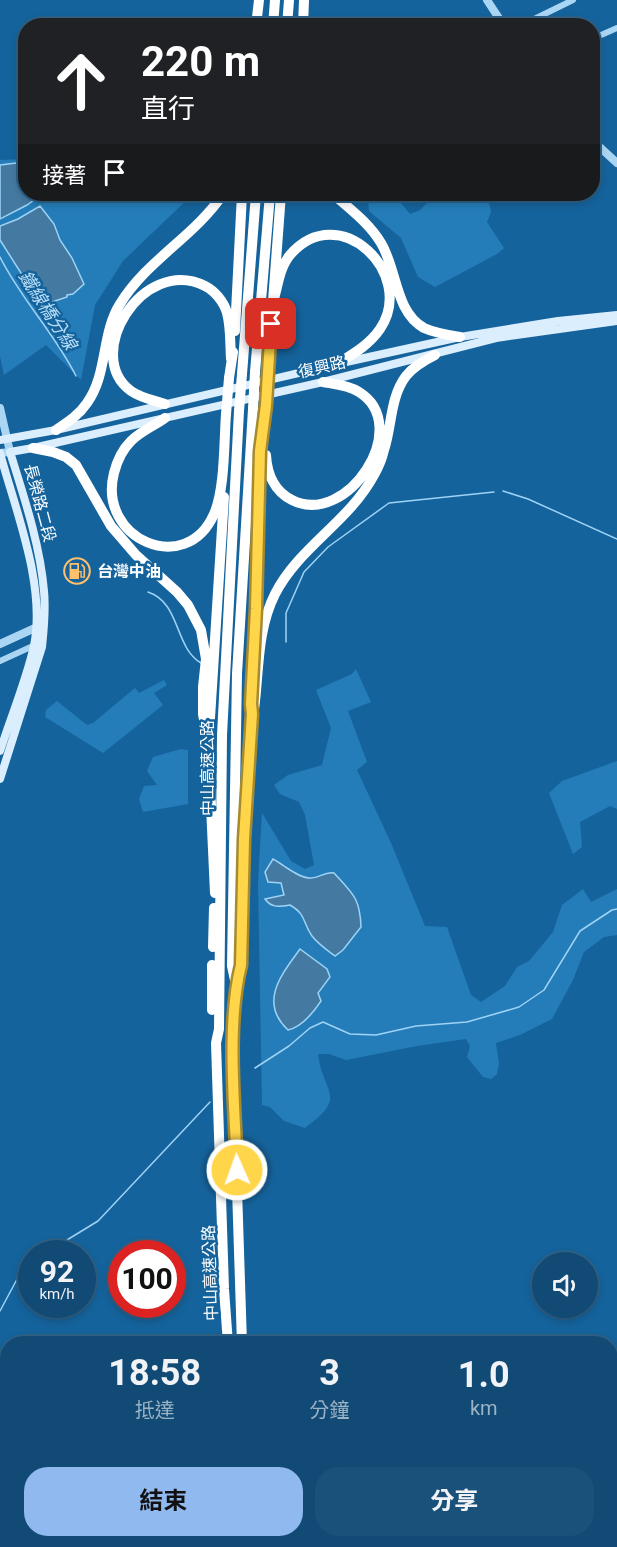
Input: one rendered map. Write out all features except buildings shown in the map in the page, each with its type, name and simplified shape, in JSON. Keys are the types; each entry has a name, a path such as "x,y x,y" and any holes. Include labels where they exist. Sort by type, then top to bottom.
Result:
{"highway":[{"path":"257,18 259,0"},
{"path":"274,18 276,0"},
{"path":"288,18 289,0"},
{"path":"303,18 304,0"},
{"path":"56,430 74,417 90,400 101,367 111,323 128,291 203,220 218,201"},
{"path":"165,418 129,442 116,465 112,478 114,505 126,530 136,538 156,546 179,545 190,541 207,526 214,513 222,473 229,378 234,347 242,201"},
{"name":"中山高速公路","path":"228,1336 216,1043 219,1029 221,928 222,735 239,411 255,201"},
{"name":"中山高速公路","path":"242,1336 233,1064 236,985 232,966 237,674 255,372 269,201"},
{"path":"252,714 260,451 266,405 280,201"},
{"path":"341,201 361,218 382,244 402,300 414,320 434,332 460,337"},
{"path":"273,302 281,273 289,256 310,240 332,234 346,237 367,248 375,256 386,279 389,301 386,315 372,339 337,364"},
{"path":"165,404 144,398 129,390 119,377 113,362 112,348 117,331 127,312 146,291 159,283 173,279 187,279 211,289 227,312 231,359"},
{"path":"236,985 241,965 244,839 252,714 258,649 269,608 295,565 346,514 367,488 384,450 399,388 406,375 435,355"},
{"path":"264,424 267,469 274,484 285,497 300,504 314,505 329,502 341,496 365,472 373,458 378,445 377,416 370,401 358,391 339,384 323,382"},
{"path":"33,448 66,457 76,465 111,526 124,542 188,605 201,630 204,644 206,659 202,687 202,714 208,741"},
{"path":"216,1043 212,1029 215,896 208,741 224,503 222,473"}],"main road":[{"name":"復興路","path":"4,440 460,337 558,321 617,315"},
{"name":"復興路","path":"10,452 323,382 516,334 617,321"},
{"name":"長榮路二段","path":"0,778 16,714 38,643 44,631 45,593 41,568 10,452"},
{"name":"長榮路二段","path":"0,453 33,571 36,593 35,628 38,643"},
{"name":"長榮路二段","path":"0,751 16,714"}],"street":[{"path":"487,0 499,18"},
{"path":"536,18 573,0"},
{"path":"600,35 617,28"},
{"path":"600,147 617,163"},
{"name":"長榮路二段","path":"0,408 4,440 10,452"},
{"name":"復興路","path":"0,453 10,452"},
{"path":"0,644 35,628 44,631"},
{"path":"0,661 38,643"}],"shaded area":[{"path":"18,159 18,201 186,201 123,261 95,305 81,380 46,345 4,375 0,356 0,160"},
{"path":"18,163 18,201 32,201 0,219 0,165"},
{"path":"368,201 400,201 410,214 420,210 429,201 465,201 467,203 487,201 491,212 487,222 504,248 435,287 418,277 401,238 369,211"},
{"path":"40,206 54,224 84,284 67,297 40,303 0,240 0,226"},
{"path":"356,669 371,702 348,711 367,762 357,770 391,843 425,926 447,927 471,995 481,1002 505,986 517,967 529,961 553,932 562,905 583,889 591,902 617,889 617,935 604,937 584,952 573,980 552,1019 520,1035 496,1043 499,1064 497,1074 491,1079 483,1077 467,1057 470,1046 466,1039 346,1060 329,1054 318,1054 330,1101 326,1109 305,1128 284,1121 270,1107 262,1105 258,881 262,813 291,861 305,869 314,865 305,815 299,802 280,794 274,785 288,775 322,765 331,728 316,690 352,674"},
{"path":"164,680 167,685 154,693 163,705 103,753 45,717 46,710 57,701 87,725 93,723 135,688 139,693"},
{"path":"181,749 188,750 188,804 143,812 139,799 144,786 157,785 147,771 153,757"},
{"path":"617,761 617,809 610,806 580,822 582,847 573,854 549,793 562,781"},
{"path":"273,859 304,877 312,878 334,873 354,897 359,909 361,927 343,950 335,956 314,939 302,916 295,909 290,905 273,905 265,899 284,895 281,883 268,882 265,872"},
{"path":"300,949 327,969 330,977 318,993 321,1001 307,1019 288,1030 279,1020 274,999 280,978"}],"waterway":[{"name":"鐵線橋分線","path":"0,257 76,376"},
{"path":"503,491 528,499 617,539"},
{"path":"286,642 286,613 304,572 328,547 389,503 494,492"},
{"path":"148,592 166,605 186,647 201,663"},
{"path":"255,1068 289,1046 310,1028 323,1022 350,1034 376,1035 416,1026 467,1022 519,1007 544,990 580,931 617,909"},
{"path":"67,1240 98,1221 210,1102"},
{"path":"0,1311 18,1277"}],"place":[{"name":"台灣中油","path":"77,571"}],"route":[{"path":"237,1170 233,1064 234,1018 236,985 241,965 244,839 256,609 260,451 266,405 271,324"}]}
